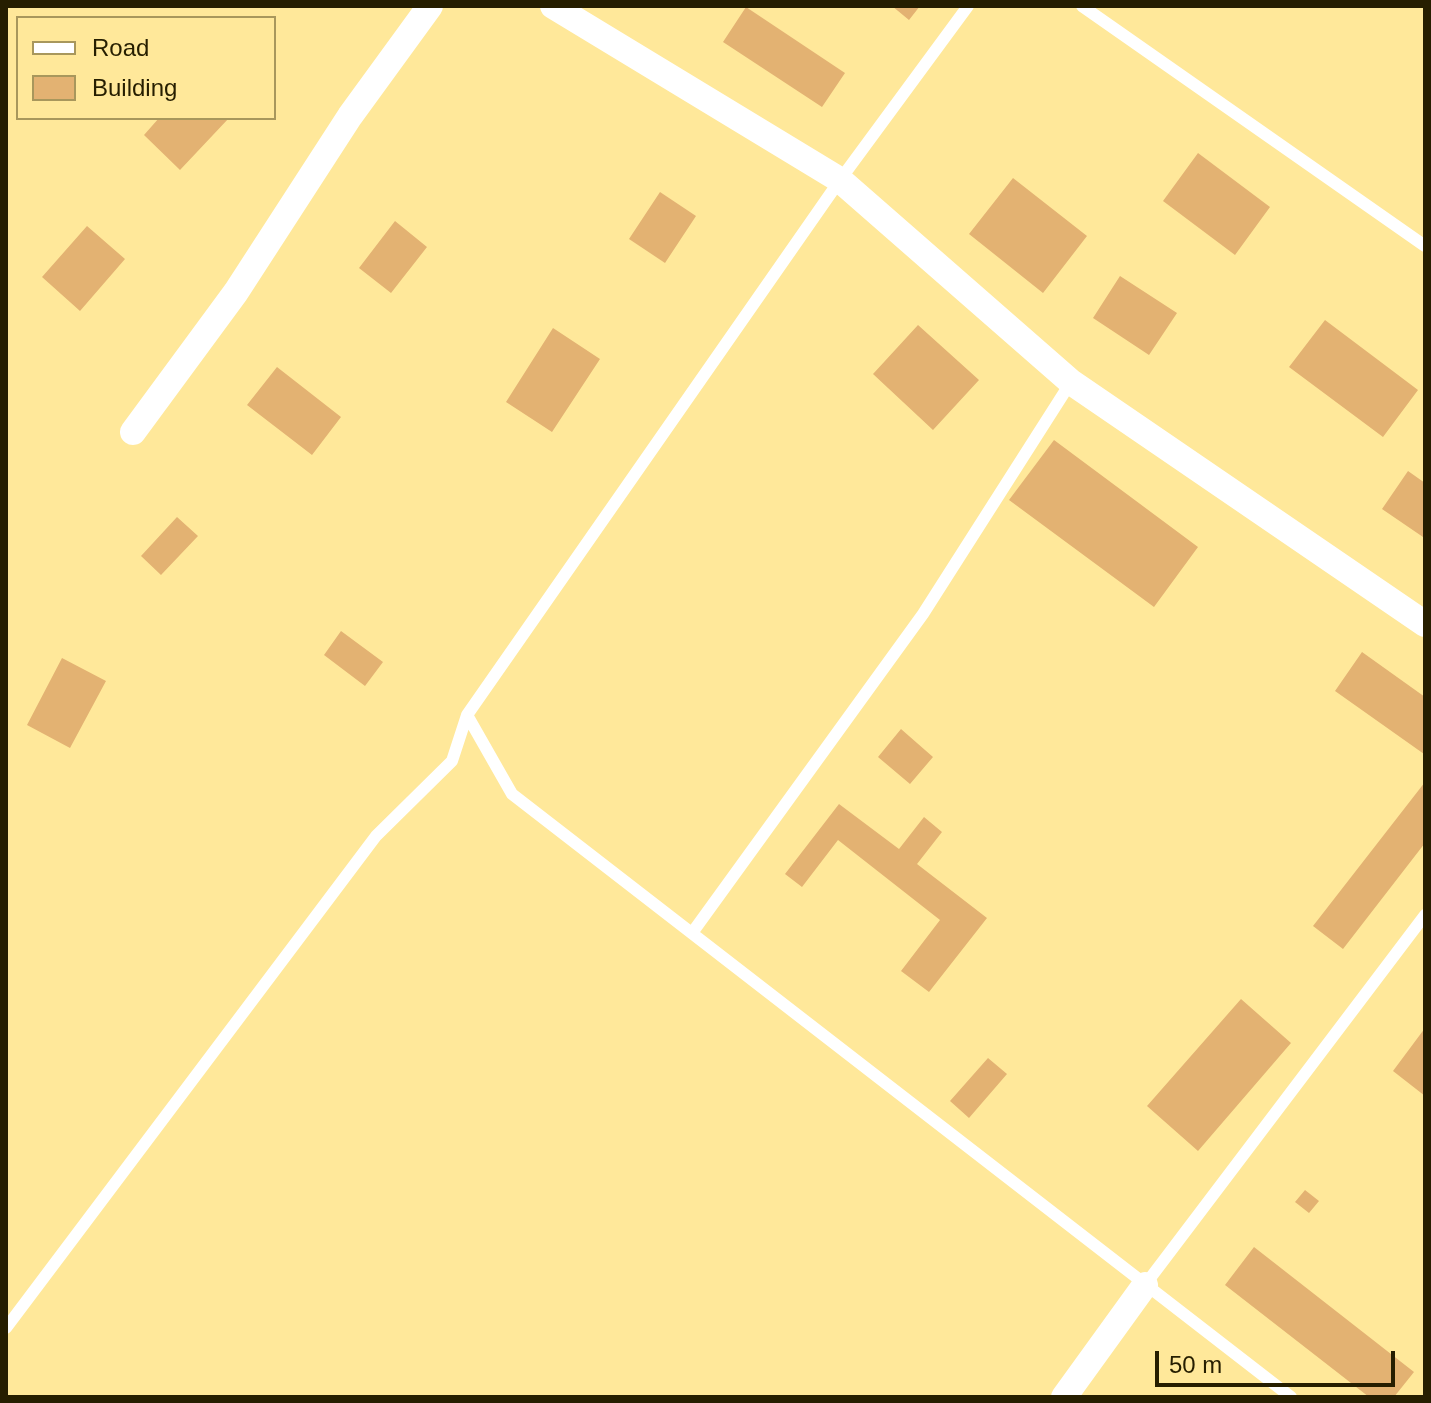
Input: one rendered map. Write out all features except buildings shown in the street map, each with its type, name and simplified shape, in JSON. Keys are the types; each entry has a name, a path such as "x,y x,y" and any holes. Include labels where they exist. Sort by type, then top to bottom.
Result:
{"street":[{"path":"133,432 236,292 350,116 430,6"},
{"path":"553,6 840,180 1071,382 1425,624"},
{"path":"1064,1397 1145,1285"}],"lane":[{"path":"6,1328 376,836 452,761 467,715 840,180 968,6"},
{"path":"1082,6 1425,246"},
{"path":"692,933 923,614 1071,382"},
{"path":"467,715 512,794 1291,1397"},
{"path":"1145,1285 1425,915"}]}
